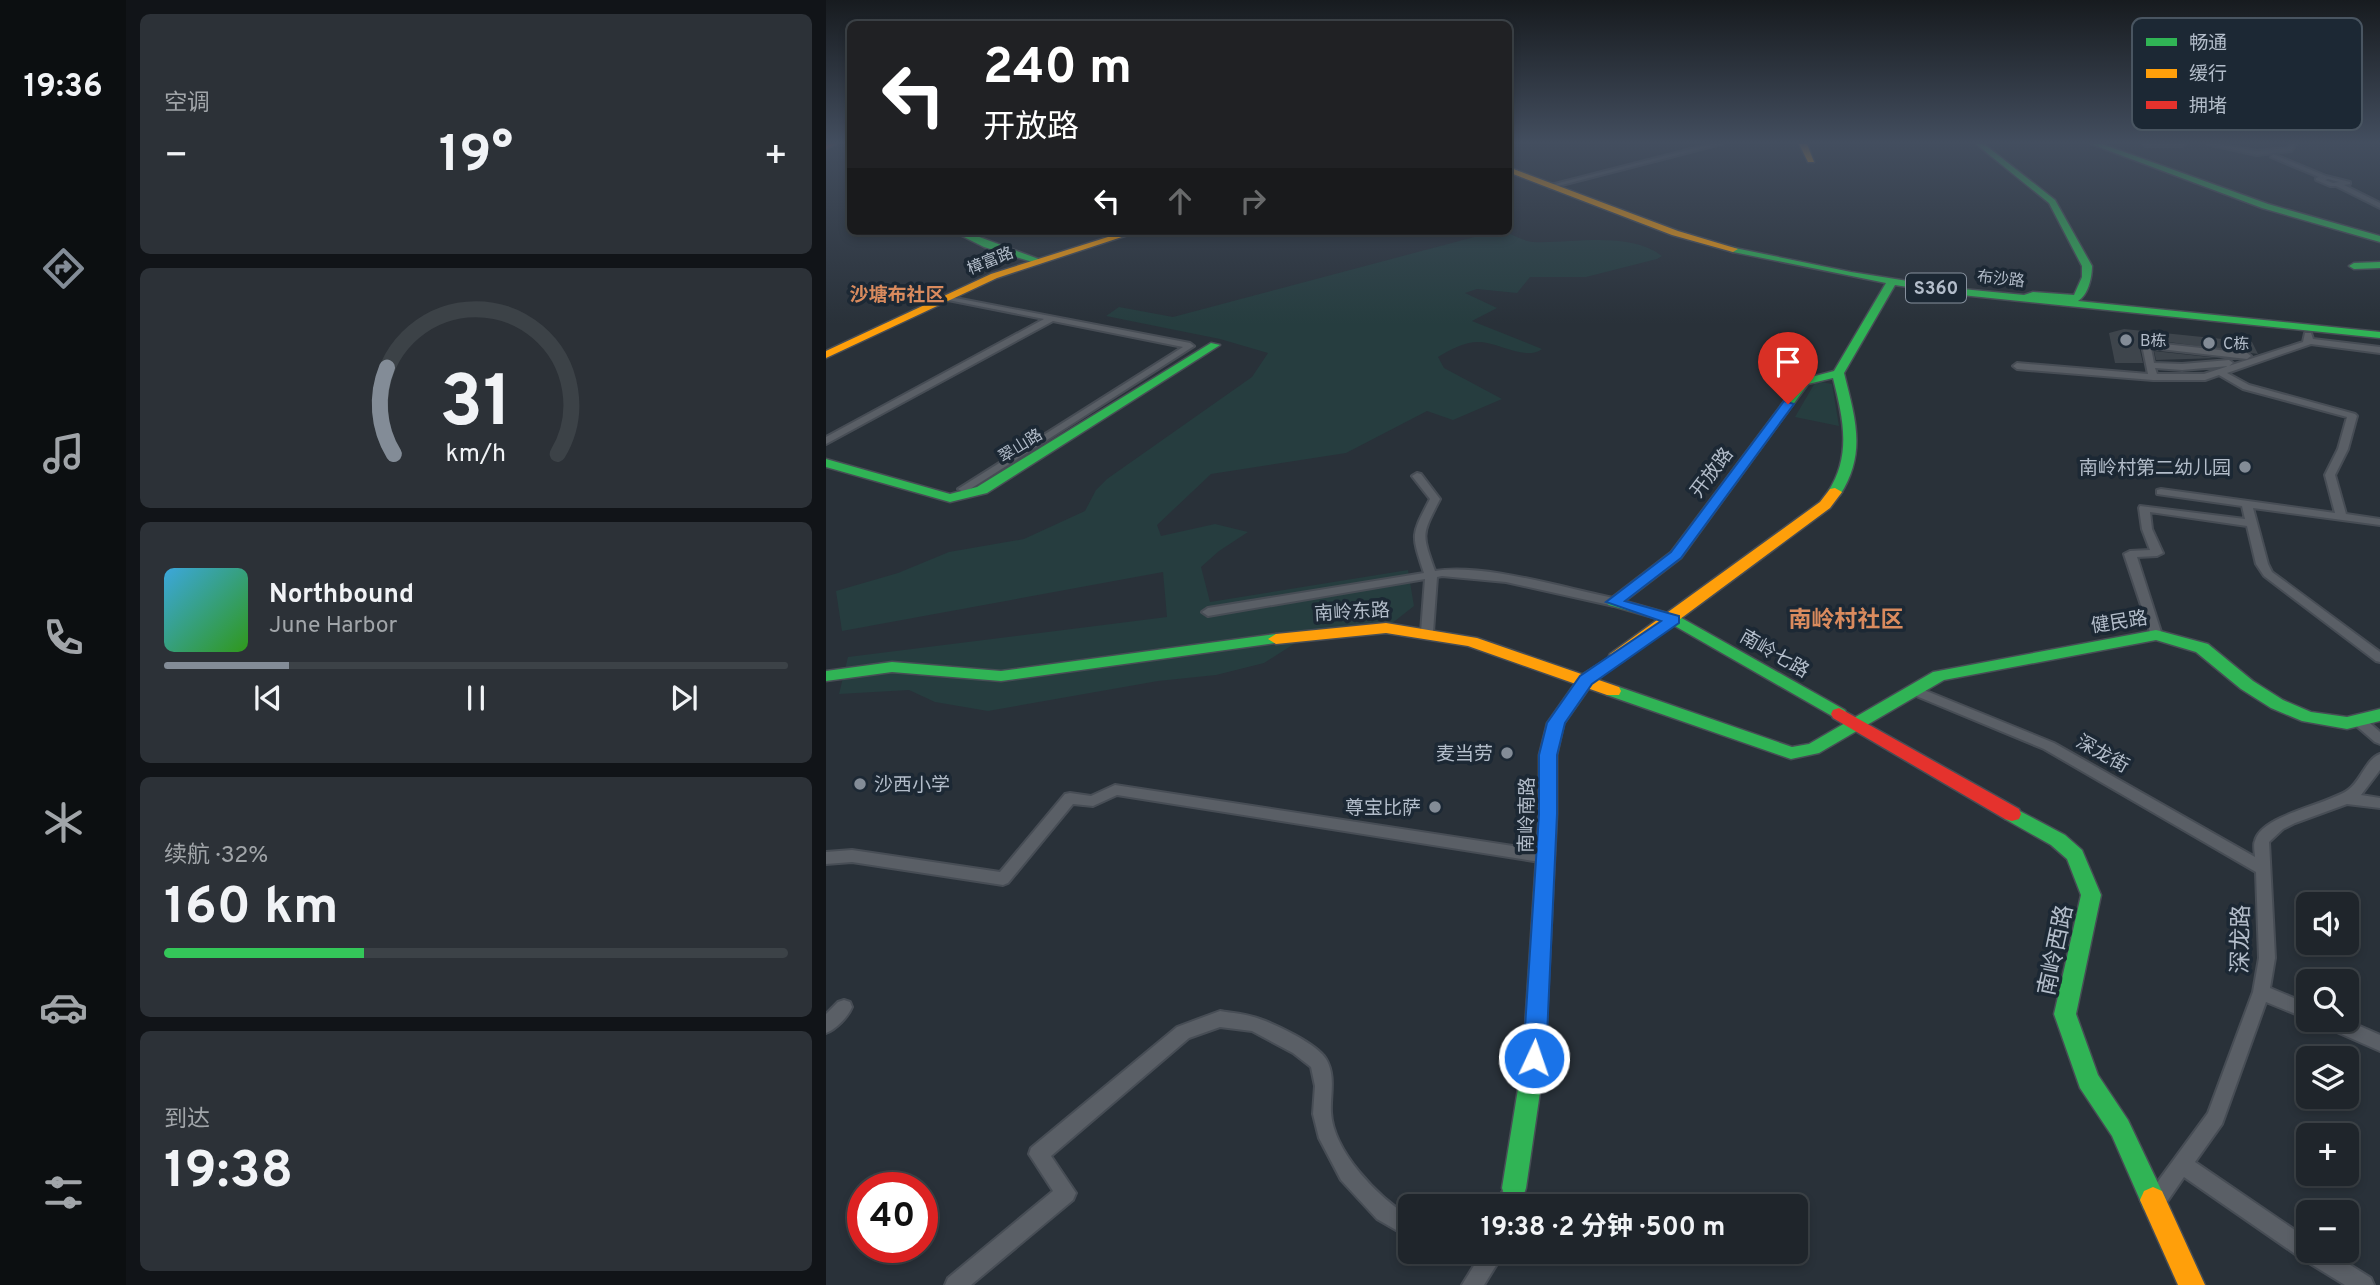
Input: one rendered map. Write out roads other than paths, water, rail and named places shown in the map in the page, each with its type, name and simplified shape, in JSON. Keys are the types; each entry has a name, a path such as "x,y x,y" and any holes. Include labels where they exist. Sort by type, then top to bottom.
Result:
{"main road":[{"name":"布沙路","path":"1573,204 1626,225 1683,243 1784,269 2309,338 2380,342"},
{"name":"布沙路","path":"1597,204 1711,244 1890,285 2380,335"},
{"path":"2026,298 2028,295 2078,298 2087,276 2087,266 2053,204"},
{"path":"2259,204 2380,239"},
{"path":"965,235 987,245 1039,261"},
{"name":"樟富路","path":"826,355 948,298 1039,261 1123,235"},
{"path":"2354,266 2380,265"},
{"path":"1838,373 1890,285"},
{"name":"翠山路","path":"826,463 950,498 964,497 1002,477 1215,345"},
{"name":"开放路","path":"1614,602 1676,555 1804,382 1838,373"},
{"name":"南岭南路","path":"1512,1194 1534,1058 1546,857 1548,755 1556,723 1586,680 1673,619 1825,505 1843,485 1853,454 1838,373"},
{"path":"1614,602 1673,619"},
{"name":"南岭七路","path":"1673,619 1855,724"},
{"name":"南岭东路","path":"826,676 892,667 1001,676 1335,631 1386,628 1427,632 1471,641 1783,752 1798,753 1813,749 1855,724"},
{"name":"健民路","path":"1855,724 1939,676 2156,635 2202,648 2247,685 2277,704 2308,717 2332,722 2380,715"},
{"name":"南岭西路","path":"1855,724 2058,839 2075,855 2091,895 2065,1014 2088,1080 2120,1128 2192,1285"}],"street":[{"path":"948,298 1190,345 963,489"},
{"path":"826,441 1053,318"},
{"path":"2017,366 2183,378 2221,373 2309,338 2380,349"},
{"path":"2153,377 2146,345 2248,356"},
{"path":"2151,365 2192,363 2230,356"},
{"path":"2221,373 2246,387 2352,416 2343,449 2330,475 2341,517"},
{"path":"1417,476 1435,499 1420,529 1419,541 1431,575 1427,632"},
{"path":"2161,492 2380,522"},
{"path":"2248,504 2268,574 2380,658"},
{"path":"2156,635 2130,554 2157,553 2147,529 2144,508 2252,523"},
{"path":"1208,612 1431,575 1467,573 1614,602"},
{"name":"深龙街","path":"1914,690 2049,746 2151,801 2263,869"},
{"path":"2358,720 2380,739"},
{"name":"深龙路","path":"2155,1202 2216,1118 2261,992 2267,958 2262,841 2266,832 2356,793 2380,760"},
{"path":"826,858 852,856 1003,879 1070,798 1093,801 1115,790 1546,857"},
{"path":"2345,799 2380,803"},
{"path":"2261,992 2296,1007"},
{"path":"826,1025 844,1007"},
{"path":"955,1285 1066,1193 1038,1154 1183,1032 1220,1019 1254,1024 1299,1047 1319,1063 1324,1086 1322,1114 1328,1138 1348,1172 1384,1212 1398,1221"},
{"path":"2355,1032 2380,1043"},
{"path":"2182,1164 2296,1242"},
{"path":"2328,1263 2364,1285"},
{"path":"1472,1285 1486,1264"}],"place":[{"name":"B栋","path":"2126,340"},
{"name":"C栋","path":"2209,343"},
{"name":"南岭村第二幼儿园","path":"2245,467"},
{"name":"麦当劳","path":"1507,753"},
{"name":"沙西小学","path":"860,784"},
{"name":"尊宝比萨","path":"1435,807"}],"district":[{"name":"沙塘布社区","path":"897,294"},
{"name":"南岭村社区","path":"1846,619"}]}
